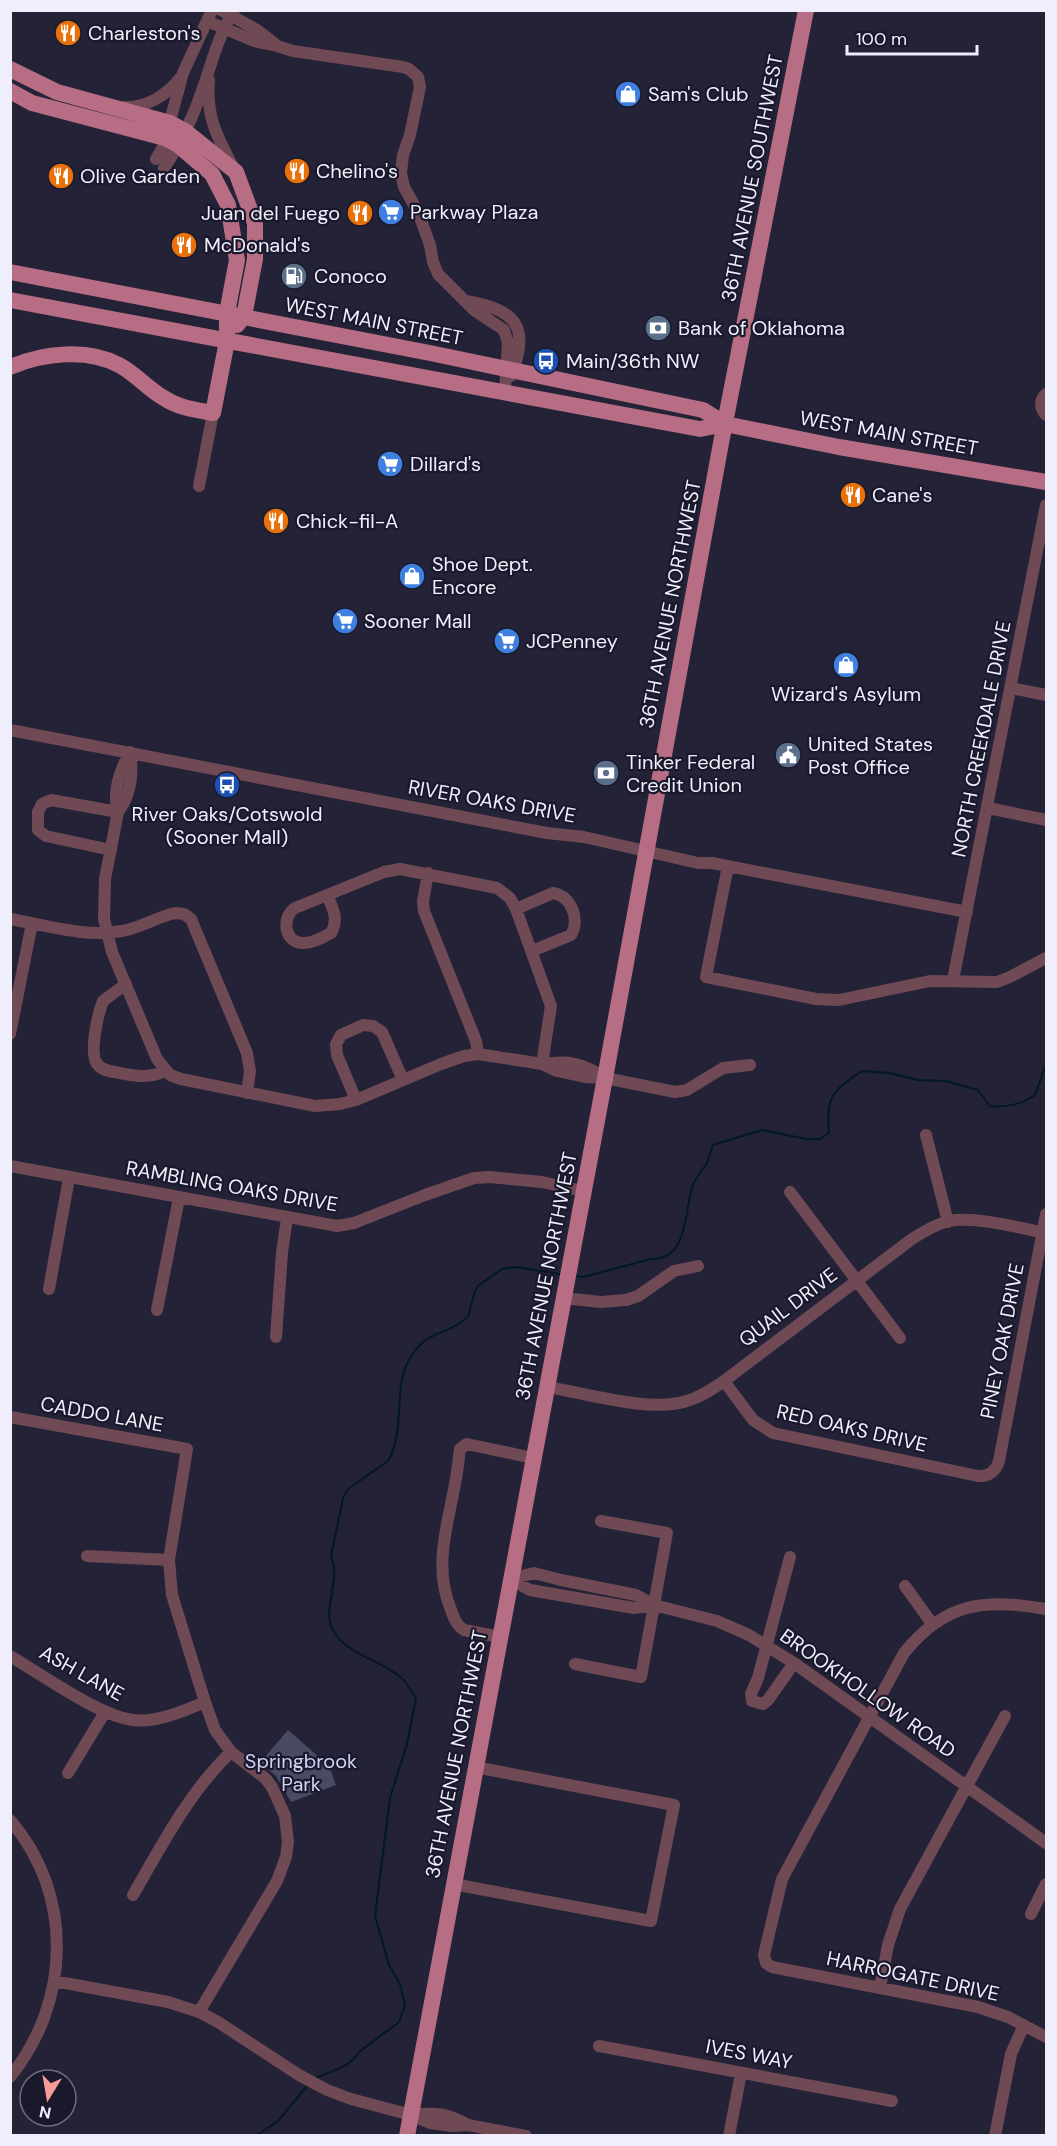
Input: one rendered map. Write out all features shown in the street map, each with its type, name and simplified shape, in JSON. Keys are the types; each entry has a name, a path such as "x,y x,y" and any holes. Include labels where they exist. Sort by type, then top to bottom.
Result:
{"main road":[{"name":"36TH AVENUE SOUTHWEST","path":"725,424 806,10"},
{"path":"10,69 57,93 109,107 175,134 236,172 255,223 255,260 227,341 213,412 175,404 159,395 121,366 101,358 75,355 54,356 10,367"},
{"path":"10,92 32,102 175,134 212,174 228,205 237,260 235,315"},
{"name":"WEST MAIN STREET","path":"10,272 703,410 725,424 839,447 1047,483"},
{"name":"WEST MAIN STREET","path":"10,300 700,429 725,424"},
{"name":"36TH AVENUE NORTHWEST","path":"407,2136 725,424"}],"street":[{"path":"160,164 206,81 228,12 277,46"},
{"path":"109,107 130,107 162,96 183,73 209,16 223,29 254,41 320,56 409,69 418,77 420,87 410,135 403,154 402,180 430,245 438,274 466,301 487,304 504,312 514,320 519,330 519,354 510,370 505,391"},
{"path":"210,64 208,99 210,118 220,144 236,172"},
{"path":"175,134 183,73"},
{"path":"1047,394 1041,404 1041,409 1047,415"},
{"path":"199,486 213,412"},
{"name":"NORTH CREEKDALE DRIVE","path":"953,980 1011,688 1041,569 1047,505"},
{"path":"1011,688 1047,695"},
{"name":"RIVER OAKS DRIVE","path":"10,730 509,825 584,837 698,863 728,866 967,912"},
{"path":"130,752 121,769 115,801 118,813 105,879 104,919 112,952 157,1059 166,1071 181,1079 315,1106 356,1100 464,1056 478,1054 542,1064 561,1061 586,1066 605,1078 675,1092 687,1089 723,1068 750,1065"},
{"path":"111,850 46,836 38,830 38,812 42,804 51,800 118,813"},
{"path":"988,808 1047,820"},
{"path":"728,866 706,977 829,1000 854,998 930,981 990,982 1004,980 1047,957"},
{"path":"327,895 335,919 331,933 306,943 292,939 285,921 289,912 327,895 394,870 428,873 497,888 510,898 551,1006 542,1064"},
{"path":"428,873 424,889 424,911 472,1032 478,1054"},
{"path":"516,909 553,893 566,899 574,914 575,926 571,935 532,951"},
{"path":"10,919 107,933 124,931 175,913 184,914 191,919 247,1053 250,1071 247,1093"},
{"path":"10,1034 32,923"},
{"path":"126,984 103,1001 93,1051 95,1060 106,1070 138,1077 150,1077 166,1071"},
{"path":"356,1100 337,1055 336,1044 341,1035 363,1025 373,1026 382,1032 403,1080"},
{"path":"926,1135 948,1222"},
{"name":"RAMBLING OAKS DRIVE","path":"10,1166 328,1225 345,1225 455,1184 482,1178 542,1182 584,1191"},
{"path":"49,1289 69,1178"},
{"path":"789,1192 900,1338"},
{"path":"157,1310 179,1198"},
{"name":"PINEY OAK DRIVE","path":"992,1472 999,1461 1047,1214"},
{"path":"276,1337 282,1253 288,1218"},
{"name":"QUAIL DRIVE","path":"547,1387 608,1399 668,1405 699,1396 724,1381 912,1239 937,1225 948,1222 980,1221 1045,1233"},
{"path":"564,1291 601,1302 626,1300 638,1296 674,1271 698,1266"},
{"name":"RED OAKS DRIVE","path":"724,1381 753,1420 773,1433 978,1476 992,1472"},
{"name":"CADDO LANE","path":"10,1417 187,1449 169,1560"},
{"path":"500,1637 464,1630 460,1627 448,1604 443,1584 441,1558 460,1449 467,1444 533,1458"},
{"path":"575,1664 641,1677 667,1533 601,1521"},
{"path":"87,1556 169,1560 172,1595 215,1730 231,1752 265,1778 276,1794 285,1816 286,1857 277,1881 199,2012"},
{"path":"790,1557 752,1701 763,1704 768,1701 794,1663"},
{"name":"BROOKHOLLOW ROAD","path":"510,1579 530,1590 634,1608 654,1605 717,1621 767,1645 1047,1843"},
{"path":"905,1586 933,1625"},
{"path":"870,1717 904,1653 921,1633 933,1625 957,1611 982,1604 1006,1603 1047,1610"},
{"name":"ASH LANE","path":"10,1656 105,1712 124,1719 144,1720 205,1702"},
{"path":"68,1773 105,1712"},
{"path":"880,1988 888,1945 900,1909 1005,1716"},
{"name":"HARROGATE DRIVE","path":"870,1717 782,1879 764,1955 768,1965 978,2007 1024,2025 1047,2037"},
{"path":"133,1895 194,1793 231,1752"},
{"path":"453,1884 651,1922 674,1805 475,1767"},
{"path":"10,1820 37,1857 53,1902 57,1949 54,1981 47,2011 28,2052 10,2077"},
{"path":"1030,1914 1047,1884"},
{"path":"54,1981 168,2002 199,2012 299,2075 338,2095 374,2107 411,2115 432,2112 452,2116 468,2125 526,2136"},
{"path":"995,2136 1011,2054 1024,2025"},
{"name":"IVES WAY","path":"599,2046 892,2101"},
{"path":"729,2136 741,2073"}],"green space":[{"name":"Springbrook Park","path":"288,1730 329,1766 336,1785 291,1802 276,1776 260,1763"}],"waterway":[{"path":"575,1276 583,1277 664,1257 673,1251 683,1230 694,1183 707,1163 713,1145 762,1130 806,1139 820,1139 829,1133 828,1111 833,1096 844,1084 862,1071 889,1073 918,1080 946,1081 978,1090 990,1106 1003,1106 1014,1105 1035,1095 1046,1064"},
{"path":"316,2078 351,2062 359,2052 399,2022 405,2005 400,1984 389,1965 375,1916 390,1798 407,1744 416,1698 399,1676 340,1640 330,1624 334,1576 331,1556 343,1498 348,1489 388,1461 397,1431 401,1385 405,1370 411,1356 423,1342 468,1317 478,1286 502,1269 516,1267 560,1274"},
{"path":"256,2136 278,2121 307,2086"}],"place":[{"name":"Charleston's","path":"68,33"},
{"name":"Sam's Club","path":"628,94"},
{"name":"Chelino's","path":"297,171"},
{"name":"Olive Garden","path":"61,176"},
{"name":"Parkway Plaza","path":"391,212"},
{"name":"Juan del Fuego","path":"360,213"},
{"name":"McDonald's","path":"184,245"},
{"name":"Conoco","path":"294,276"},
{"name":"Bank of Oklahoma","path":"658,328"},
{"name":"Main/36th NW","path":"546,361"},
{"name":"Dillard's","path":"390,464"},
{"name":"Cane's","path":"853,495"},
{"name":"Chick-fil-A","path":"276,521"},
{"name":"Shoe Dept. Encore","path":"412,576"},
{"name":"Sooner Mall","path":"345,621"},
{"name":"JCPenney","path":"507,641"},
{"name":"Wizard's Asylum","path":"846,665"},
{"name":"United States Post Office","path":"788,755"},
{"name":"Tinker Federal Credit Union","path":"606,773"},
{"name":"River Oaks/Cotswold (Sooner Mall)","path":"227,785"}]}
